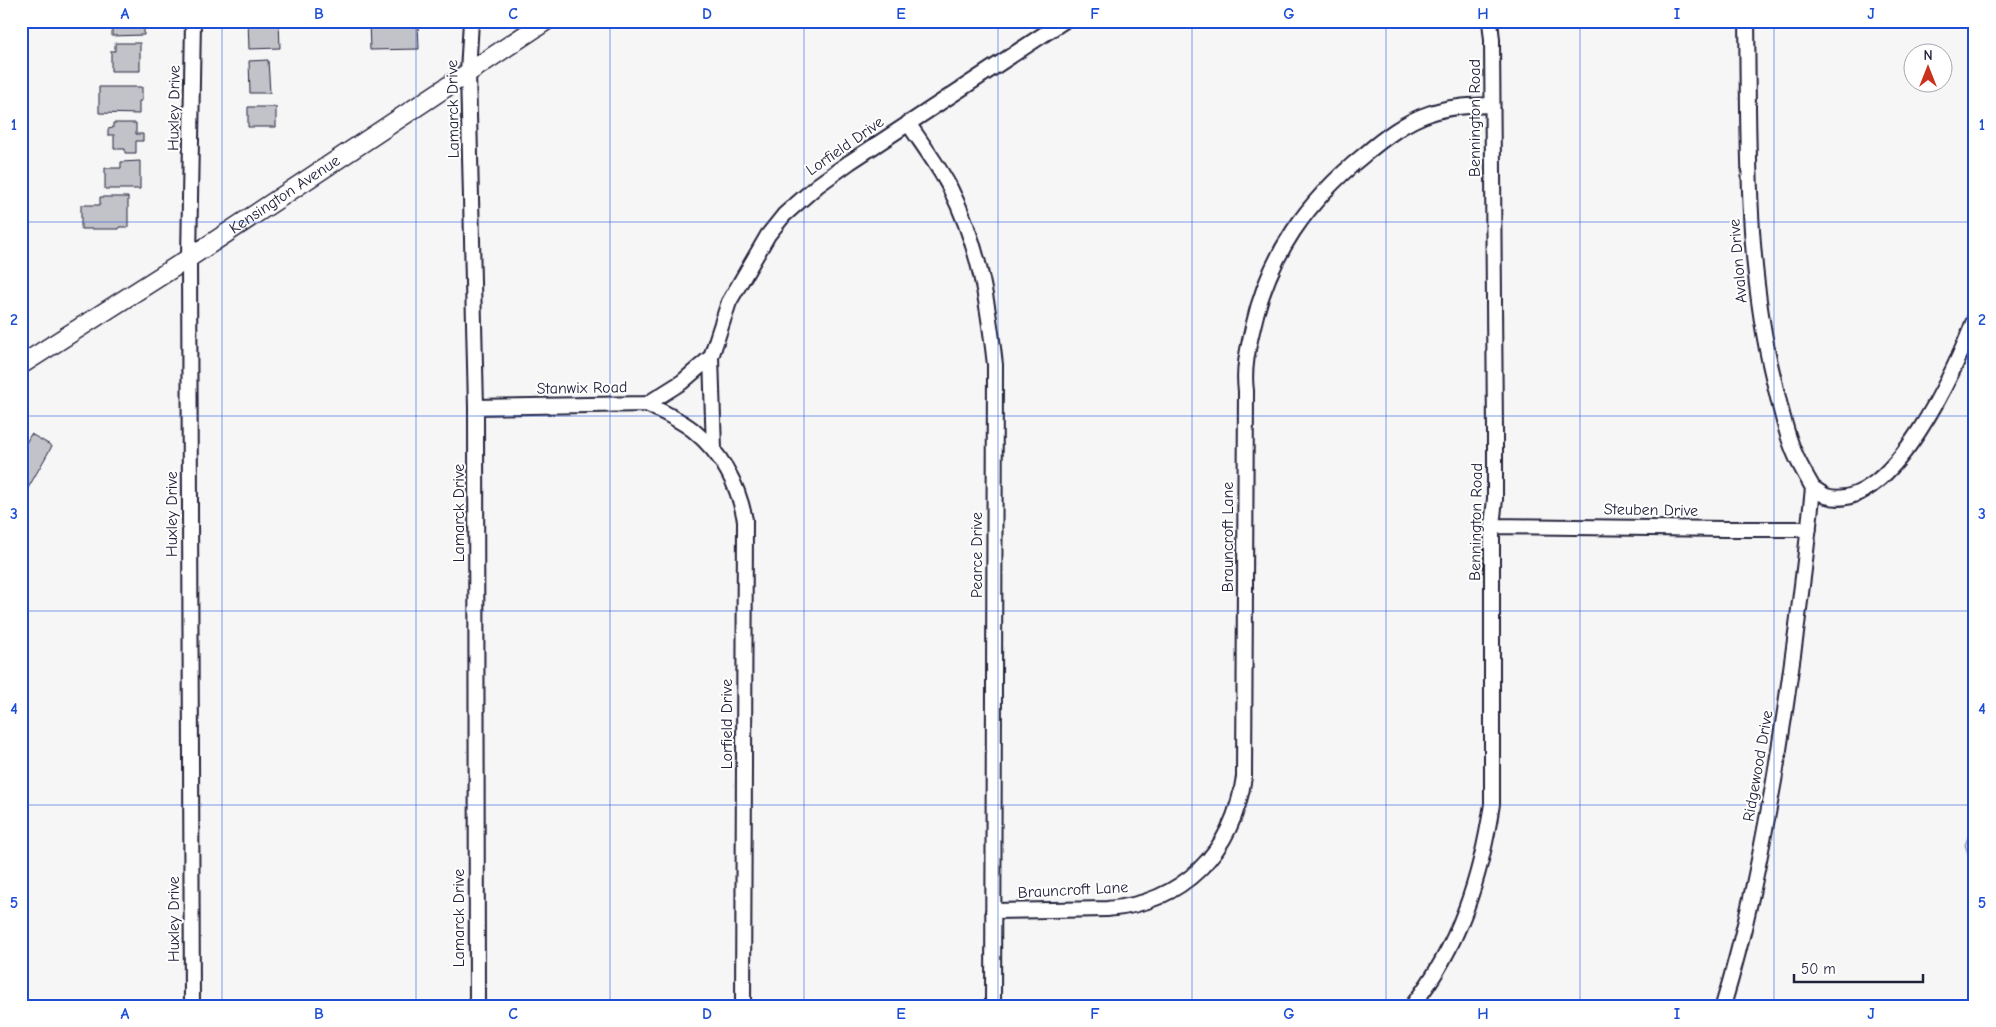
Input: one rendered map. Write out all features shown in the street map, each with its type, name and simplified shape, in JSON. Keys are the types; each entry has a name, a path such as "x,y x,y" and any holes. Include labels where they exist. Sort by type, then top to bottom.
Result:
{"street":[{"name":"Huxley Drive","path":"192,1006 189,258 193,21"},
{"name":"Lamarck Drive","path":"471,21 468,72 476,407 477,1006"},
{"name":"Kensington Avenue","path":"21,365 189,258 546,21"},
{"name":"Lorfield Drive","path":"714,450 711,357 729,302 768,235 784,215 818,185 908,123 1064,21"},
{"name":"Bennington Road","path":"1412,1006 1443,960 1462,923 1476,884 1486,845 1493,790 1492,526 1495,432 1490,21"},
{"name":"Avalon Drive","path":"1747,21 1749,172 1753,251 1761,320 1780,404 1794,454 1813,488"},
{"name":"Brauncroft Lane","path":"993,911 1107,909 1146,902 1168,892 1189,879 1207,862 1222,842 1234,820 1242,797 1244,777 1246,391 1244,377 1252,327 1270,273 1294,228 1315,201 1348,167 1382,140 1409,123 1432,113 1456,107 1492,105"},
{"name":"Pearce Drive","path":"908,123 950,188 964,219 980,268 988,302 995,365 992,1006"},
{"path":"1813,488 1825,495 1849,495 1865,490 1897,461 1921,429 1943,391 1962,352 1975,318"},
{"name":"Stanwix Road","path":"476,407 647,404 682,382 711,357"},
{"name":"Lorfield Drive","path":"647,404 693,430 714,450 732,478 740,498 745,520 742,1006"},
{"name":"Ridgewood Drive","path":"1723,1006 1740,952 1756,881 1786,708 1813,488"},
{"name":"Steuben Drive","path":"1492,526 1726,529 1809,528"}],"shaded area":[{"path":"1975,818 1975,873 1965,845"}],"building":[{"path":"107,21 144,21 144,35 112,36 112,29 108,29"},
{"path":"248,21 279,21 280,48 249,49"},
{"path":"369,21 418,21 419,49 370,50"},
{"path":"115,43 140,43 140,71 111,71 111,51 115,51"},
{"path":"268,60 270,93 250,93 249,61"},
{"path":"99,87 142,87 142,101 139,101 139,114 99,113"},
{"path":"248,107 276,107 276,127 248,127"},
{"path":"113,123 136,123 136,134 143,134 143,141 136,141 136,153 125,153 125,149 114,149 114,135 108,135 108,129 113,128"},
{"path":"140,161 140,189 105,189 105,168 121,168 121,162"},
{"path":"100,197 128,197 128,227 119,227 119,229 81,229 81,205 100,205"},
{"path":"31,434 52,446 23,497 21,496 21,452"}]}
